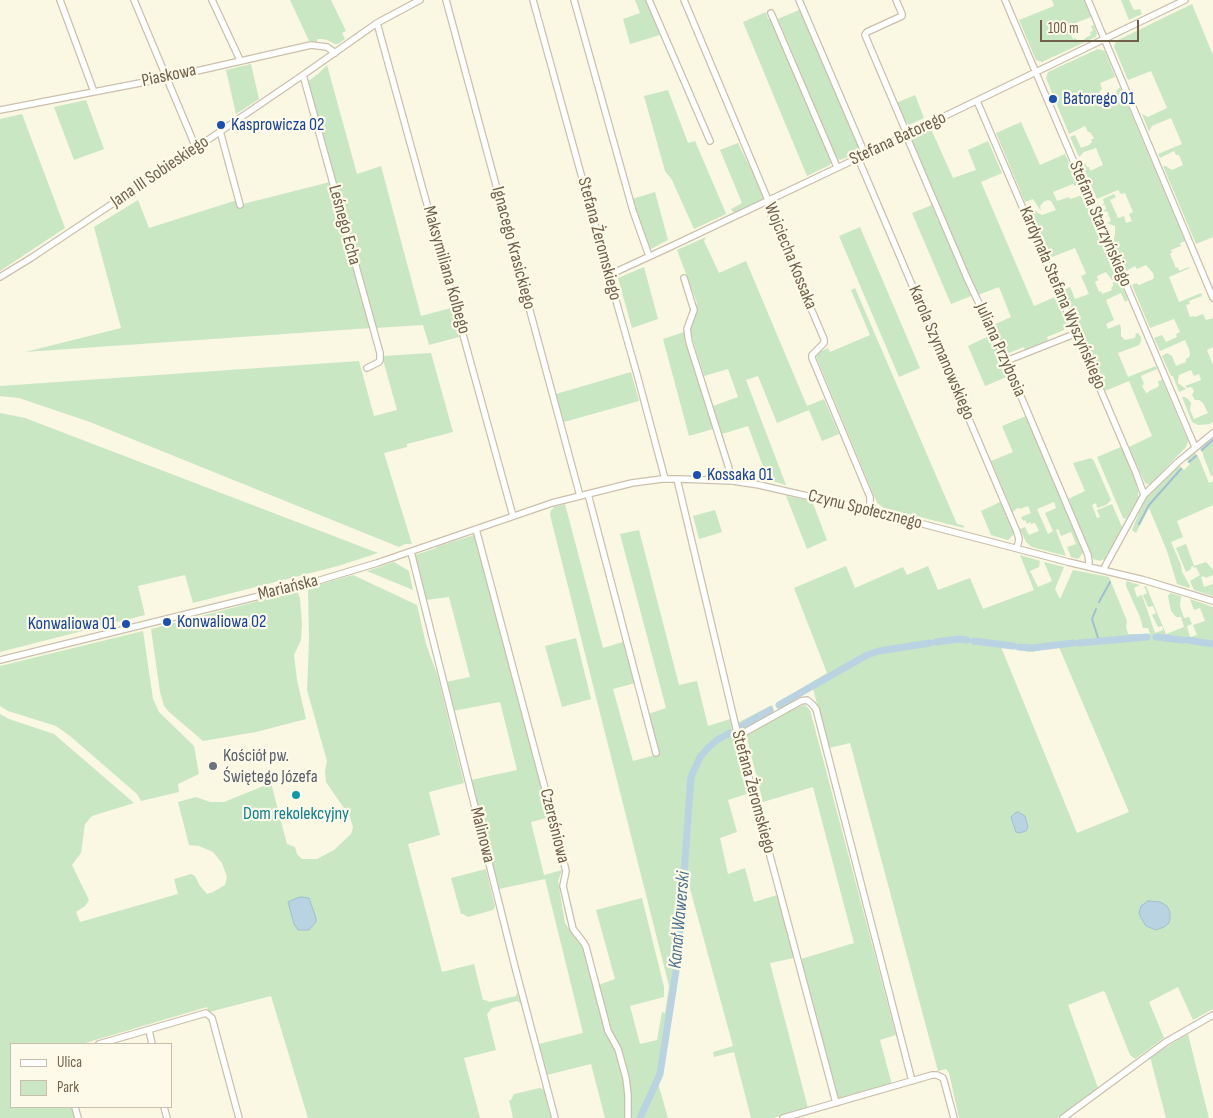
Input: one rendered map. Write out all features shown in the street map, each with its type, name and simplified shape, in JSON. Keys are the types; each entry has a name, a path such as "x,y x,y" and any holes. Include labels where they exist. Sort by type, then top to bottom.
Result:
{"street":[{"path":"60,0 94,92"},
{"path":"134,0 196,148"},
{"path":"212,0 240,60"},
{"name":"Jana III Sobieskiego","path":"0,277 36,255 303,76 377,23 420,0"},
{"name":"Ignacego Krasickiego","path":"446,0 580,496"},
{"name":"Stefana Żeromskiego","path":"533,0 638,378 664,479"},
{"path":"574,0 633,211 649,256"},
{"path":"649,0 710,142"},
{"name":"Wojciecha Kossaka","path":"684,0 768,200 769,210 824,338 824,343 812,355 812,358 870,497 870,510"},
{"path":"799,0 865,154"},
{"name":"Juliana Przybosia","path":"896,0 902,16 867,32 865,35 1088,555 1088,567"},
{"name":"Stefana Starzyńskiego","path":"1005,0 1195,447"},
{"path":"1088,0 1213,298"},
{"name":"Stefana Batorego","path":"609,274 858,158 1185,0"},
{"path":"771,13 837,167"},
{"name":"Maksymiliana Kolbego","path":"377,23 513,516"},
{"name":"Piaskowa","path":"0,110 166,78 311,45 327,47 335,53"},
{"name":"Leśnego Echa","path":"303,76 380,353 379,362 367,368"},
{"name":"Kardynała Stefana Wyszyńskiego","path":"977,101 1077,332 1144,495"},
{"path":"220,131 240,205"},
{"name":"Karola Szymanowskiego","path":"858,158 1017,532 1019,539 1017,548"},
{"path":"684,278 694,310 687,329 689,342 733,481"},
{"path":"1006,361 1077,332"},
{"path":"1103,570 1144,495 1178,462 1213,433"},
{"name":"Czynu Społecznego","path":"513,516 552,503 632,483 677,478 759,484 870,510 1144,580 1213,601"},
{"name":"Stefana Żeromskiego","path":"677,478 738,736 836,1103"},
{"path":"588,494 656,753"},
{"name":"Mariańska","path":"0,660 304,585 410,552 513,516"},
{"name":"Czereśniowa","path":"476,529 566,871 563,886 573,929 586,947 608,1031 618,1049 626,1078 628,1118"},
{"name":"Malinowa","path":"410,552 555,1118"},
{"path":"738,736 801,701 807,700 816,709 912,1081"},
{"path":"103,1043 206,1013 212,1018 239,1118"},
{"path":"1063,1118 1166,1042 1213,1015"},
{"path":"149,1030 152,1043"},
{"path":"783,1118 932,1075 943,1078 954,1118"}],"green space":[{"path":"290,0 331,0 346,31 342,33 345,39 338,44 322,39 317,39 317,42 310,43"},
{"path":"635,0 646,0 660,35 630,44 623,19 640,13"},
{"path":"1052,0 1084,0 1091,17 1068,28 1073,39 1076,38 1078,42 1091,35 1090,32 1093,31 1091,26 1094,25 1097,33 1096,37 1042,62 1036,60 1019,20 1054,6"},
{"path":"1121,0 1129,0 1134,10 1140,9 1142,14 1129,20"},
{"path":"1192,4 1213,55 1213,237 1196,244 1163,166 1172,170 1183,165 1179,155 1176,155 1174,151 1160,158 1158,154 1182,144 1171,118 1152,126 1149,132 1142,114 1148,117 1167,108 1151,71 1128,80 1114,47 1116,41"},
{"path":"801,9 859,147 859,153 840,160 836,157 778,19"},
{"path":"766,12 832,160 830,165 807,176 743,22"},
{"path":"1098,49 1105,51 1115,77 1100,83 1102,89 1099,92 1103,103 1119,98 1116,91 1120,87 1185,241 1180,243 1181,246 1171,250 1172,253 1170,254 1179,271 1190,268 1169,277 1179,302 1201,293 1202,296 1189,301 1190,304 1186,305 1190,317 1203,314 1206,320 1213,318 1213,347 1207,350 1213,365 1213,422 1210,424 1198,425 1192,422 1182,397 1188,399 1191,403 1190,410 1194,419 1208,413 1203,403 1195,400 1192,395 1193,389 1185,386 1201,380 1199,374 1194,376 1191,370 1179,375 1178,383 1186,389 1179,392 1162,356 1167,353 1172,356 1176,366 1186,362 1190,354 1185,340 1160,351 1154,338 1162,335 1166,342 1177,337 1176,334 1180,332 1174,319 1150,328 1132,285 1136,283 1139,285 1153,279 1153,273 1146,265 1137,269 1135,266 1126,271 1113,241 1115,226 1107,223 1111,221 1109,216 1105,217 1109,215 1107,211 1103,212 1106,209 1105,205 1100,206 1104,204 1103,199 1114,194 1116,197 1110,200 1118,218 1124,216 1126,223 1132,221 1129,214 1133,212 1125,193 1121,194 1118,190 1097,199 1082,164 1085,163 1090,171 1103,165 1096,148 1084,152 1079,157 1070,137 1075,135 1081,148 1089,145 1094,138 1085,126 1069,134 1046,78 1048,72"},
{"path":"251,64 259,99 236,114 226,70"},
{"path":"327,65 357,174 381,166 421,316 451,308 459,337 429,345 423,325 375,328 307,82"},
{"path":"668,90 688,143 695,141 726,214 694,229 672,180 665,171 644,96"},
{"path":"915,95 924,118 909,125 903,118 896,103"},
{"path":"86,100 104,149 74,160 54,107"},
{"path":"22,114 65,228 0,271 0,119"},
{"path":"1021,122 1040,165 1065,154 1079,184 1074,186 1073,184 1053,192 1057,201 1083,195 1118,277 1112,280 1106,272 1097,276 1098,280 1095,282 1099,292 1101,291 1102,294 1112,290 1113,282 1119,279 1128,300 1125,302 1121,293 1106,300 1114,320 1106,324 1108,329 1120,324 1121,336 1125,340 1134,338 1135,334 1138,333 1141,337 1139,345 1118,353 1128,377 1156,366 1157,369 1141,376 1144,384 1142,386 1146,393 1158,387 1158,381 1162,380 1188,441 1186,447 1150,485 1145,483 1129,447 1152,436 1129,381 1105,391 1062,290 1070,287 1075,299 1089,294 1081,276 1086,274 1075,248 1052,257 1050,262 1027,207 1030,205 1042,215 1056,210 1051,201 1048,200 1040,206 1041,211 1033,199 1025,202 996,133"},
{"path":"931,129 953,178 976,170 968,150 988,141 1002,173 981,182 1034,306 1055,297 1067,324 1064,330 1047,337 1048,340 1025,350 1024,347 1009,353 1005,352 993,325 1011,317 999,287 978,295 912,143 913,138"},
{"path":"738,143 764,196 762,200 736,213 731,209 742,203 720,150"},
{"path":"330,182 371,328 25,352 121,328 94,227 138,200 149,228 234,201 243,204"},
{"path":"655,192 668,240 649,250 632,199"},
{"path":"932,205 971,296 951,304 912,213"},
{"path":"860,227 920,368 899,377 839,236"},
{"path":"706,237 704,241 719,273 746,261 807,406 824,399 839,434 822,441 809,410 777,423 758,376 746,380 786,485 768,480 748,426 722,434 713,406 738,397 728,369 704,376 690,331 697,303 677,250"},
{"path":"644,267 658,319 632,328 618,278"},
{"path":"855,288 957,524 963,525 964,528 884,508 877,503 815,354 828,348 830,352 870,335 851,290"},
{"path":"684,332 713,429 689,436 663,339"},
{"path":"991,335 1009,376 985,386 968,346"},
{"path":"431,353 453,432 407,444 407,447 384,453 412,544 405,544 399,547 90,422 19,398 0,396 0,386 359,361 374,416 397,410 382,356"},
{"path":"631,372 639,401 564,422 556,394"},
{"path":"0,413 25,418 378,553 338,566 193,603 185,575 138,586 145,615 0,652"},
{"path":"1026,416 1083,553 1078,559 1071,557 1067,547 1076,544 1071,532 1061,536 1058,529 1056,530 1066,556 1032,547 1026,542 1020,529 1025,527 1029,535 1039,531 1035,523 1031,524 1030,522 1027,524 1021,517 1031,513 1028,506 1016,509 1013,512 991,461 1013,452 1002,426","holes":["1054,502 1056,508 1045,513 1053,531 1048,534 1037,509"]},
{"path":"1213,435 1213,475 1211,476 1203,452 1199,447"},
{"path":"1121,447 1132,468 1138,491 1138,498 1126,519 1123,518 1097,457"},
{"path":"1194,452 1198,456 1209,483 1213,481 1213,505 1177,521 1183,537 1171,542 1182,572 1190,586 1189,588 1177,584 1167,551 1149,508 1136,533 1132,530 1147,497 1179,465 1184,470 1190,464 1186,459"},
{"path":"1091,458 1111,500 1106,505 1097,508 1096,503 1092,505 1097,518 1100,517 1097,510 1112,504 1122,527 1106,555 1107,558 1100,561 1093,559 1068,499 1085,491 1073,463"},
{"path":"786,496 812,501 827,540 807,549"},
{"path":"1000,502 1014,534 1008,540 991,535 981,511"},
{"path":"565,504 603,648 626,641 635,683 613,689 633,761 659,754 648,714 666,708 620,534 639,530 679,685 697,681 708,726 730,719 750,793 728,800 737,832 720,838 728,874 745,868 754,902 777,895 794,958 770,963 808,1108 773,1118 751,1118 734,1052 714,1057 713,1052 733,1046 686,874 680,960 662,1075 658,1083 668,1118 630,1118 629,1085 598,985 615,979 596,910 642,898 664,987 664,997 630,1006 640,1044 657,1040 662,1012 665,1013 669,986 550,515 554,507"},
{"path":"715,510 722,532 699,539 693,516"},
{"path":"474,535 550,817 531,822 544,875 562,870 558,881 565,923 581,943 605,1030 616,1049 625,1084 626,1118 605,1118 591,1064 547,1075 539,1044 583,1033 545,879 499,889 471,780 517,770 500,702 453,711 446,682 470,677 449,597 426,600 415,555"},
{"path":"1186,544 1194,566 1206,562 1213,570 1213,575 1205,578 1204,576 1201,577 1204,587 1213,584 1213,596 1194,590 1190,581 1200,575 1196,567 1194,568 1193,566 1186,572 1176,548"},
{"path":"1020,555 1040,561 1039,567 1030,571 1038,587 1052,581 1044,562 1064,567 1055,589 1060,599 1073,570 1109,577 1127,621 1128,634 1150,634 1148,628 1143,628 1126,586 1126,581 1140,585 1134,588 1137,597 1142,595 1155,633 1163,630 1162,626 1158,627 1152,615 1156,613 1153,606 1148,607 1143,595 1147,593 1144,586 1146,586 1166,634 1184,627 1181,617 1176,617 1171,611 1168,596 1170,593 1181,596 1180,606 1184,618 1189,617 1192,624 1187,626 1190,637 1197,635 1193,625 1205,621 1200,608 1194,610 1190,599 1213,607 1213,1009 1193,1020 1178,987 1149,1002 1164,1038 1135,1059 1130,1055 1105,992 1103,991 1068,1005 1098,1088 1057,1118 959,1118 949,1073 946,1069 938,1071 850,743 829,748 813,689 780,709 777,703 827,673 794,588 846,566 855,588 903,567 907,575 928,566 938,590 970,578 983,609 1034,590","holes":["1001,647 1030,652 1059,647 1129,812 1077,833"]},
{"path":"394,562 409,571 413,590 367,571"},
{"path":"353,575 417,605 426,644 438,677 464,783 429,792 440,835 408,844 442,972 474,964 483,1000 490,1002 516,996 517,992 521,1004 517,1001 492,1008 487,1014 496,1050 464,1058 480,1118 308,1118 271,996 209,1012 207,1007 85,1043 10,1043 10,1108 73,1108 75,1118 0,1118 0,714 9,719 54,734 134,803 92,816 85,824 81,853 72,865 89,900 85,906 76,912 80,922 178,894 174,879 191,874 195,876 207,894 225,885 227,877 222,863 213,852 199,846 189,845 178,802 196,797 210,802 224,802 271,783 287,844 295,847 297,854 302,859 317,859 334,850 351,834 353,827 350,817 326,782 325,771 327,761 307,690 309,640 308,588"},
{"path":"297,591 300,598 302,624 301,640 294,655 297,680 306,719 256,732 203,741 164,706 160,692 151,629"},
{"path":"143,631 153,699 159,712 194,746 199,774 178,784 179,792 141,801 137,794 56,726 8,711 0,706 0,666"},
{"path":"576,638 591,699 562,707 545,646"},
{"path":"772,705 773,713 743,729 739,725 739,722"},
{"path":"805,705 810,710 896,1035 880,1040 892,1085 842,1100 838,1098 831,1075 801,959 854,943 813,787 763,802 746,735 793,708"},
{"path":"486,869 495,907 493,910 468,917 461,914 451,878"},
{"path":"1188,1034 1209,1118 1166,1118 1150,1057"},
{"path":"540,1088 544,1090 551,1118 513,1118 509,1100 511,1100 514,1094"}],"water":[{"path":"1018,812 1025,816 1028,827 1026,831 1019,833 1016,832 1011,817"},
{"path":"301,897 309,898 316,918 316,922 309,930 298,930 294,924 288,902"},
{"path":"1148,901 1160,902 1167,906 1170,918 1169,923 1164,927 1156,930 1146,926 1141,918 1139,913 1141,906"}],"waterway":[{"path":"1202,450 1213,440"},
{"path":"1189,462 1196,456"},
{"path":"1139,524 1149,505 1181,469"},
{"path":"1099,602 1110,582"},
{"path":"1096,609 1092,619 1099,641"},
{"name":"Kanał Wawerski","path":"1079,643 1147,637"},
{"name":"Kanał Wawerski","path":"1156,637 1182,640"},
{"name":"Kanał Wawerski","path":"936,642 959,639 967,640"},
{"name":"Kanał Wawerski","path":"1187,640 1213,644"},
{"name":"Kanał Wawerski","path":"974,641 1013,646"},
{"name":"Kanał Wawerski","path":"779,705 867,655 879,651 930,643"},
{"name":"Kanał Wawerski","path":"1019,647 1032,648 1073,643"},
{"name":"Kanał Wawerski","path":"740,727 770,710"},
{"name":"Kanał Wawerski","path":"640,1118 660,1074 678,958 691,777 700,757 717,740 730,733"}],"place":[{"name":"Batorego 01","path":"1053,99"},
{"name":"Kasprowicza 02","path":"221,125"},
{"name":"Kossaka 01","path":"697,475"},
{"name":"Konwaliowa 02","path":"167,622"},
{"name":"Konwaliowa 01","path":"126,624"},
{"name":"Kościół pw. Świętego Józefa","path":"213,766"},
{"name":"Dom rekolekcyjny","path":"296,795"}]}
